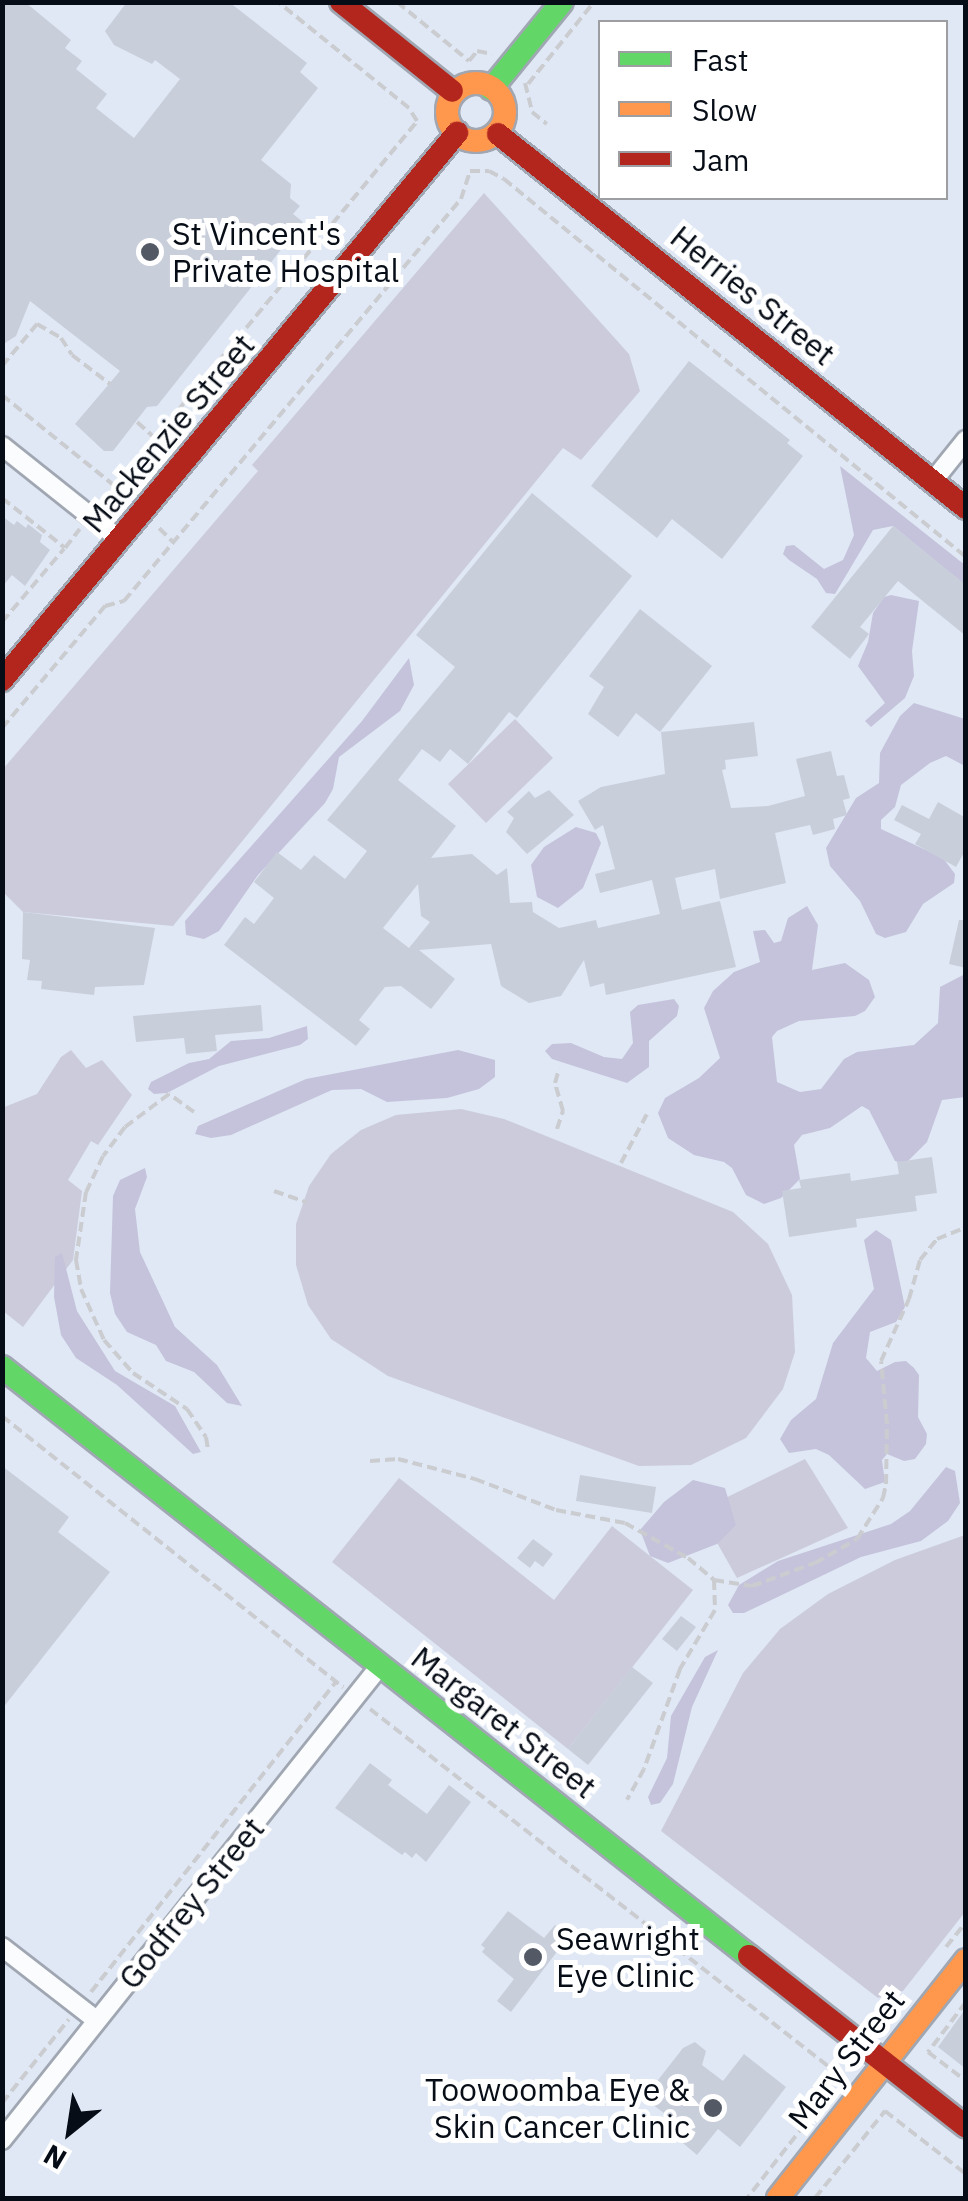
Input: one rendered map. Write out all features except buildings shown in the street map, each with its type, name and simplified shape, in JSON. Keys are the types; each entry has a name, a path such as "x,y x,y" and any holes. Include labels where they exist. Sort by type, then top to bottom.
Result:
{"street":[{"path":"341,2 452,92"},
{"path":"490,90 562,2"},
{"path":"468,84 490,90 505,108 504,126 498,134 481,142 458,132 445,112 452,92 468,84"},
{"name":"Mackenzie Street","path":"2,680 458,132"},
{"name":"Herries Street","path":"498,134 966,508"},
{"path":"932,481 966,440"},
{"path":"2,446 120,540"},
{"name":"Margaret Street","path":"2,1367 966,2127"},
{"name":"Godfrey Street","path":"2,2140 380,1666"},
{"path":"2,1947 96,2020"},
{"name":"Mary Street","path":"778,2198 965,1962"}],"path":[{"path":"104,501 417,121 408,108 278,2"},
{"path":"398,2 456,50"},
{"path":"527,85 594,2"},
{"path":"2,728 105,606 124,601 461,199 470,170 489,171 966,557"},
{"path":"2,366 37,324 61,338 72,355 110,384"},
{"path":"2,395 117,486 173,542"},
{"path":"136,422 155,438"},
{"path":"2,498 65,548"},
{"path":"2,622 80,529"},
{"path":"556,1129 563,1111 555,1083 559,1069"},
{"path":"194,1112 169,1094 125,1127 103,1156 86,1192 76,1260 81,1290 104,1340 134,1373 187,1408 206,1436 208,1450"},
{"path":"621,1163 648,1112"},
{"path":"274,1191 306,1202"},
{"path":"370,1462 398,1459 476,1479 556,1510 625,1523 688,1558 714,1580 752,1586 816,1563 858,1539 883,1498 888,1424 881,1361 909,1299 920,1260 938,1239 966,1227"},
{"path":"2,1416 842,2077 746,2198"},
{"path":"628,1800 644,1770 680,1669 715,1610 714,1580"},
{"path":"2,2102 336,1682"},
{"path":"966,2002 928,2052 966,2081"},
{"path":"815,2198 885,2110 966,2174"}],"shaded area":[{"path":"484,193 629,354 640,391 581,460 563,448 173,926 23,912 3,892 3,769 258,471 252,465"},
{"path":"840,466 965,565 965,585 893,526 873,530 835,594 826,593 817,579 789,560 783,554 786,546 794,545 824,569 843,560 854,535"},
{"path":"884,597 919,601 912,651 914,676 905,698 871,727 865,721 885,703 858,666 868,642 873,613"},
{"path":"409,658 414,685 400,711 339,757 333,789 325,803 258,875 219,931 204,939 186,935 185,921 362,721"},
{"path":"914,703 965,719 965,766 946,756 930,763 901,785 895,807 881,820 881,829 943,858 955,874 954,883 923,904 906,932 885,938 876,934 860,901 830,866 826,848 856,798 879,783 880,753 900,716"},
{"path":"515,719 553,758 486,823 448,784"},
{"path":"576,827 596,833 601,843 583,888 558,908 537,897 531,865 544,847"},
{"path":"807,906 818,925 812,970 845,963 869,980 875,997 865,1011 855,1016 799,1021 777,1031 772,1037 777,1082 800,1092 821,1089 844,1059 857,1052 914,1045 938,1023 940,987 965,974 965,1097 942,1100 927,1142 905,1164 895,1161 869,1110 862,1106 830,1128 802,1135 794,1145 800,1179 781,1198 764,1204 746,1195 732,1168 724,1162 694,1155 668,1138 658,1113 665,1098 699,1078 720,1058 704,1008 713,991 734,972 760,962 753,931 765,930 774,943 781,941 788,918"},
{"path":"674,999 679,1006 677,1016 649,1041 649,1067 627,1083 552,1059 545,1051 552,1044 571,1043 604,1057 622,1059 633,1043 630,1012 638,1005"},
{"path":"307,1026 308,1039 300,1045 219,1066 167,1093 154,1094 148,1089 151,1082 189,1063 209,1059 231,1041 269,1038"},
{"path":"71,1050 86,1068 102,1060 132,1095 98,1145 91,1141 68,1180 82,1191 73,1260 23,1327 3,1311 2,1108 37,1094 61,1057"},
{"path":"458,1050 495,1060 495,1077 479,1089 447,1098 387,1102 361,1089 332,1090 231,1135 211,1138 195,1134 198,1126 306,1079"},
{"path":"461,1109 504,1119 733,1212 768,1244 792,1295 795,1352 783,1389 746,1438 691,1465 639,1466 388,1376 331,1339 308,1305 296,1265 296,1224 309,1186 331,1154 361,1130 396,1115"},
{"path":"145,1168 147,1177 135,1209 140,1252 175,1327 217,1365 242,1406 227,1403 194,1372 166,1361 156,1345 127,1332 115,1314 110,1293 113,1196 120,1180"},
{"path":"876,1230 891,1240 905,1307 896,1322 870,1332 866,1358 877,1371 906,1361 914,1368 919,1375 918,1417 927,1434 926,1444 915,1459 904,1461 887,1454 882,1460 885,1482 865,1489 829,1455 816,1449 789,1453 780,1439 791,1420 816,1399 833,1343 874,1289 864,1240"},
{"path":"62,1253 77,1311 115,1371 175,1406 201,1452 193,1454 117,1385 76,1358 61,1335 54,1297 55,1257"},
{"path":"805,1459 848,1528 737,1578 699,1511"},
{"path":"946,1467 955,1471 960,1503 948,1521 921,1541 861,1557 744,1613 733,1613 728,1605 739,1585 778,1561 891,1524 910,1511"},
{"path":"399,1478 554,1600 612,1526 693,1590 568,1749 332,1562"},
{"path":"693,1480 725,1488 736,1525 717,1544 668,1563 650,1556 640,1530 664,1502"},
{"path":"965,1535 965,1912 903,1991 878,1998 661,1831 743,1673 780,1629 828,1594 895,1560"},
{"path":"718,1650 692,1707 673,1784 660,1803 651,1805 648,1797 667,1758 671,1716 705,1657"}],"traffic: fast":[{"path":"491,89 562,2"},
{"path":"2,1367 749,1956"}],"traffic: slow":[{"path":"476,83 497,91 505,112 497,133 476,141 455,133 447,112 455,91 476,83"},
{"path":"778,2198 966,1960"}],"traffic: jam":[{"path":"341,2 452,91"},
{"path":"2,680 457,133"},
{"path":"498,134 966,508"},
{"path":"749,1956 966,2127"}],"place":[{"name":"St Vincent's Private Hospital","path":"150,252"},
{"name":"Seawright Eye Clinic","path":"533,1957"},
{"name":"Toowoomba Eye & Skin Cancer Clinic","path":"713,2108"}]}
